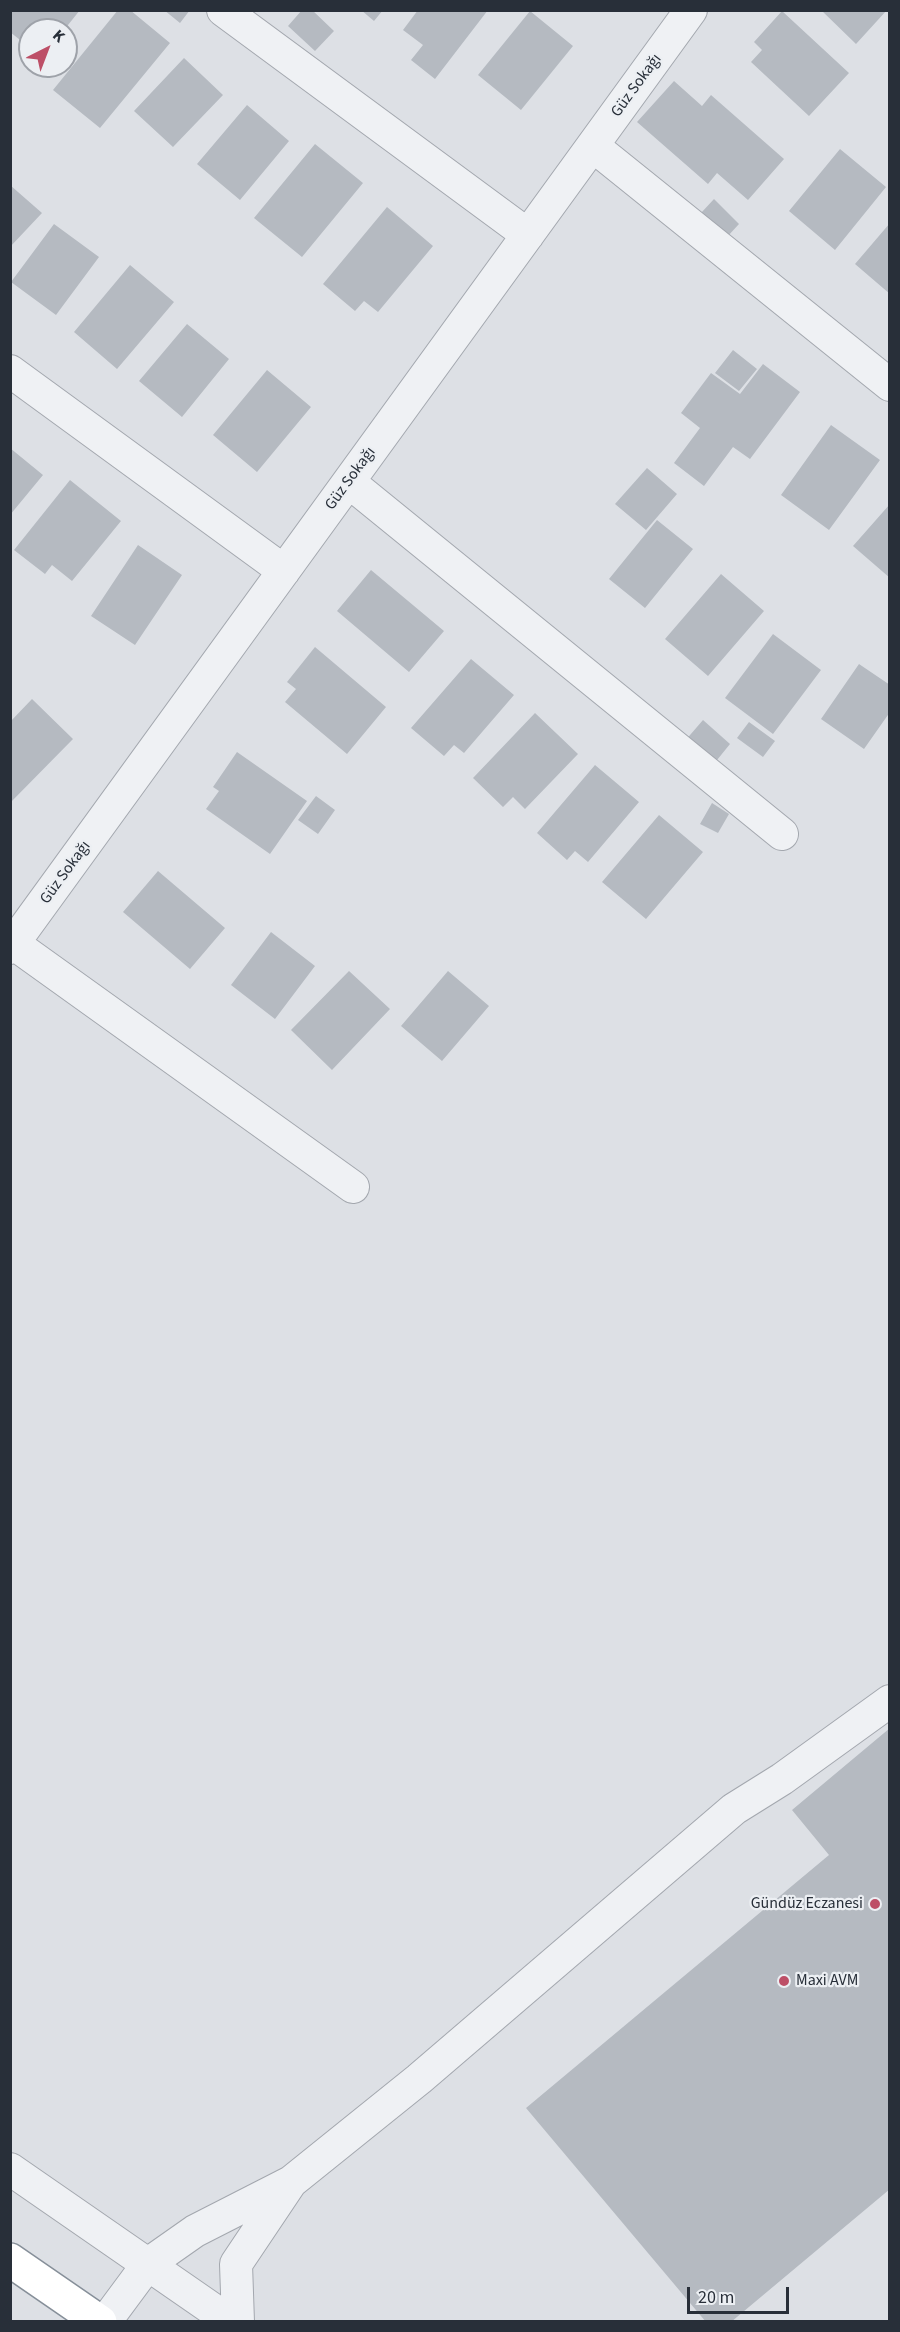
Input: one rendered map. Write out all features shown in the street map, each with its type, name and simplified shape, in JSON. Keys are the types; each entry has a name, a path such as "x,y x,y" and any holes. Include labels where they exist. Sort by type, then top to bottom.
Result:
{"highway":[{"path":"10,2260 103,2322"}],"street":[{"path":"223,10 528,235"},
{"name":"Güz Sokağı","path":"12,944 691,10"},
{"path":"593,146 890,385"},
{"path":"10,371 284,572"},
{"path":"349,482 782,834"},
{"path":"12,944 353,1187"},
{"path":"103,2322 148,2264 195,2231 291,2182 419,2079 734,1809 782,1779 890,1701"},
{"path":"10,2169 231,2322"},
{"path":"238,2322 236,2264 291,2182"}],"building":[{"path":"10,10 80,10 74,18 18,18 18,38 10,32"},
{"path":"118,10 130,10 170,43 100,128 53,90 63,78 78,78 78,59"},
{"path":"164,10 190,10 180,23"},
{"path":"302,10 312,10 334,31 315,51 288,26"},
{"path":"361,10 383,10 374,21"},
{"path":"418,10 488,10 435,79 411,60 423,45 403,30"},
{"path":"821,10 887,10 856,44"},
{"path":"530,11 573,46 521,110 478,75"},
{"path":"782,11 849,73 809,116 751,62 762,50 754,42"},
{"path":"184,58 223,95 173,147 134,111"},
{"path":"674,81 702,106 711,95 784,159 748,200 717,173 708,184 637,122"},
{"path":"247,105 289,141 240,200 197,164"},
{"path":"315,144 363,183 302,257 254,218"},
{"path":"840,149 886,187 835,250 789,211"},
{"path":"10,185 42,213 10,247"},
{"path":"714,199 739,224 727,237 701,213"},
{"path":"387,207 433,246 378,312 364,301 355,311 323,284"},
{"path":"890,223 890,294 855,264"},
{"path":"54,224 99,257 56,315 11,282"},
{"path":"130,265 174,302 117,369 74,332"},
{"path":"187,324 229,359 182,417 139,381"},
{"path":"733,350 757,369 739,391 715,373"},
{"path":"763,364 800,392 750,459 733,447 704,486 674,463 700,428 681,413 711,373 740,394"},
{"path":"267,370 311,407 257,472 213,435"},
{"path":"831,425 880,460 829,530 781,495"},
{"path":"10,448 43,475 10,515"},
{"path":"647,468 677,494 646,530 615,504"},
{"path":"70,480 121,521 72,581 52,565 45,574 14,550"},
{"path":"890,504 890,578 853,546"},
{"path":"657,520 693,549 645,608 609,579"},
{"path":"138,545 182,575 135,645 91,616"},
{"path":"371,570 444,631 409,672 337,611"},
{"path":"721,574 764,611 708,676 665,639"},
{"path":"773,634 821,670 773,734 725,698"},
{"path":"315,647 386,707 347,754 285,702 296,689 287,682"},
{"path":"471,659 514,695 464,753 454,745 444,756 411,728"},
{"path":"859,664 890,685 890,712 864,749 821,719"},
{"path":"32,699 73,739 10,803 10,722"},
{"path":"535,713 578,754 525,809 513,797 503,807 473,778"},
{"path":"703,720 730,744 713,765 684,742"},
{"path":"749,722 775,741 763,757 737,738"},
{"path":"237,752 307,801 270,854 206,809 219,791 213,787"},
{"path":"595,765 639,802 588,862 575,851 567,860 537,833"},
{"path":"316,796 335,810 318,834 298,820"},
{"path":"712,803 729,814 718,833 700,824"},
{"path":"659,815 703,852 646,919 602,882"},
{"path":"158,871 225,928 190,969 123,912"},
{"path":"271,932 315,966 275,1019 231,985"},
{"path":"349,971 390,1009 332,1070 291,1030"},
{"path":"448,971 489,1006 442,1061 401,1026"},
{"name":"Maxi AVM","path":"890,1728 890,2189 731,2322 706,2322 526,2108 829,1855 792,1810"}],"place":[{"name":"Gündüz Eczanesi","path":"875,1904"},
{"name":"Maxi AVM","path":"784,1981"}]}
